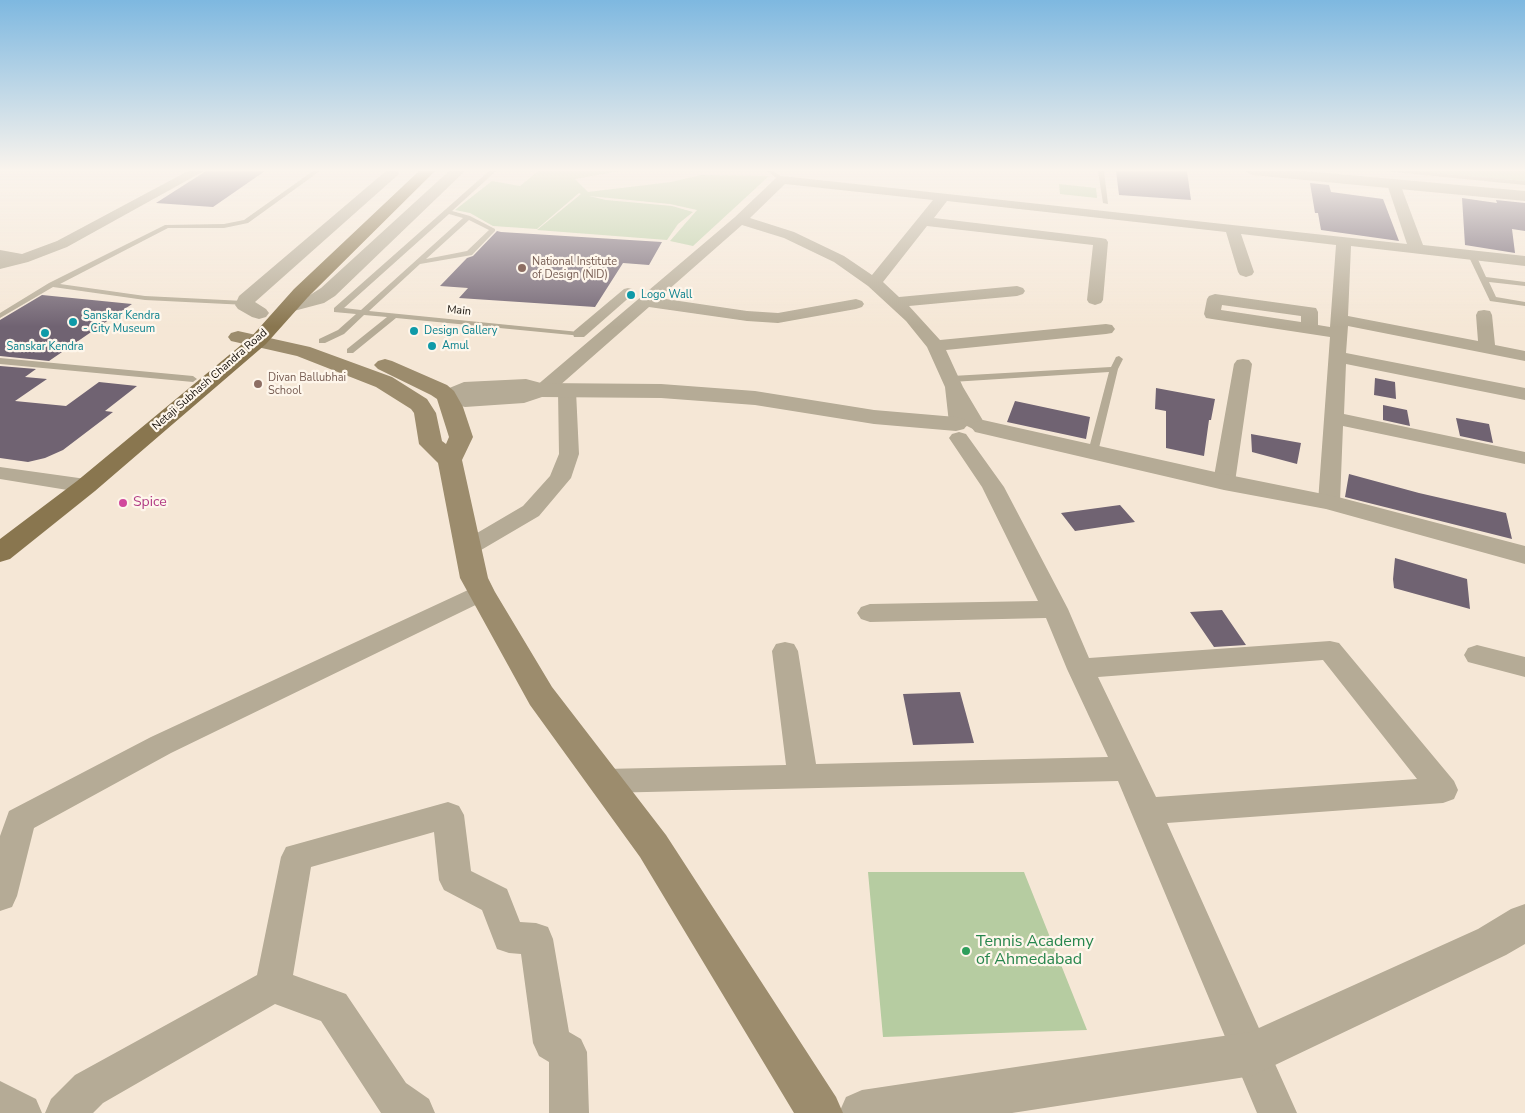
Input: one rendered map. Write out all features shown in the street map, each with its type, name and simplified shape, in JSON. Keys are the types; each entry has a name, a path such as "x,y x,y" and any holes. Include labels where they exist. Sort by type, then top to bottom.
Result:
{"main road":[{"name":"Netaji Subhash Chandra Road","path":"0,553 253,324 281,289 347,223"},
{"name":"Netaji Subhash Chandra Road","path":"0,535 77,485 253,324 290,306 375,223"},
{"path":"253,324 302,333 322,340 406,373 448,396 461,437 450,460 474,578 481,592 541,696 653,846 820,1113"},
{"path":"253,324 303,351 384,382 419,404 425,414 431,444 450,460"}],"street":[{"path":"0,264 23,259 62,244 101,223"},
{"path":"290,306 317,299 328,292 401,223"},
{"path":"419,404 448,396 465,400 524,396 541,390 737,223"},
{"path":"755,223 789,235 839,259 874,283 912,317 934,346 953,383 969,431 993,487 1054,609 1080,669 1128,769 1277,1113"},
{"path":"874,283 922,223"},
{"path":"940,223 1101,242 1094,300"},
{"path":"1170,223 1344,240 1417,250 1525,261"},
{"path":"1407,223 1417,250"},
{"path":"1232,230 1246,272"},
{"path":"1329,502 1344,240"},
{"path":"0,255 23,259"},
{"path":"895,302 1017,290"},
{"path":"579,334 628,292"},
{"path":"1309,329 1310,312 1215,299 1212,314 1309,329 1339,326 1525,356"},
{"path":"644,301 747,316 778,318 856,304"},
{"path":"1484,314 1487,349"},
{"path":"934,346 1106,329"},
{"path":"1337,357 1525,394"},
{"path":"1224,482 1243,364"},
{"path":"541,390 661,390 736,397 969,431 1083,450 1224,482 1329,502 1525,555"},
{"path":"468,548 531,511 560,478 569,454 567,391"},
{"path":"1334,418 1525,458"},
{"path":"0,473 77,485"},
{"path":"0,896 10,824 170,741 481,592"},
{"path":"870,614 1054,609"},
{"path":"1080,669 1330,650 1443,790 1147,812"},
{"path":"785,651 803,776"},
{"path":"1477,655 1525,668"},
{"path":"604,781 1128,769"},
{"path":"273,986 297,857 448,815 456,880 495,900 509,937 536,939 552,1043 568,1052 569,1113"},
{"path":"862,1113 1252,1054 1492,942 1525,922"},
{"path":"64,1113 89,1089 273,986 333,1007 392,1097 415,1113"},
{"path":"0,1102 22,1113"}],"lane":[{"path":"0,316 52,284 167,226 224,226 241,223"},
{"name":"Main","path":"436,223 337,310 579,334"},
{"path":"322,340 341,332 462,223"},
{"path":"418,263 469,252 493,230 479,223"},
{"path":"1472,255 1493,299 1525,304"},
{"path":"1484,279 1525,284"},
{"path":"52,284 145,298 253,324"},
{"path":"350,351 394,316"},
{"path":"1083,450 1119,359"},
{"path":"0,361 193,379"},
{"path":"953,383 1114,369"}],"green space":[{"path":"488,223 544,223 537,229 493,226"},
{"path":"546,223 679,223 667,240 537,230"},
{"path":"686,223 718,223 693,246 670,241"},
{"name":"Tennis Academy of Ahmedabad","path":"868,872 1024,872 1087,1030 883,1037"}],"building":[{"path":"1320,223 1392,223 1399,241 1321,230"},
{"path":"1464,223 1525,223 1525,231 1512,229 1515,253 1465,245"},
{"name":"National Institute of Design (NID)","path":"497,231 662,242 649,265 623,263 595,307 459,298 468,288 440,286"},
{"name":"Sanskar Kendra","path":"42,295 132,304 49,361 0,356 0,320"},
{"path":"0,366 36,369 25,377 47,379 15,401 66,406 99,382 137,386 105,411 113,412 63,450 45,458 28,462 0,458"},
{"path":"1375,378 1395,382 1396,399 1374,395"},
{"path":"1156,388 1215,399 1211,420 1209,420 1204,456 1166,448 1166,411 1155,409"},
{"path":"1015,401 1090,417 1086,439 1007,422"},
{"path":"1383,405 1407,410 1410,426 1383,420"},
{"path":"1456,418 1489,424 1493,443 1460,436"},
{"path":"1251,434 1301,443 1297,464 1252,452"},
{"path":"1349,474 1419,493 1506,513 1512,539 1345,497"},
{"path":"1120,505 1135,522 1075,531 1061,513"},
{"path":"1395,558 1467,579 1470,609 1394,588"},
{"path":"1222,610 1246,645 1214,647 1190,612"},
{"path":"960,692 974,743 913,745 903,694"}],"place":[{"name":"National Institute of Design (NID)","path":"522,268"},
{"name":"Logo Wall","path":"631,295"},
{"name":"Sanskar Kendra - City Museum","path":"73,322"},
{"name":"Design Gallery","path":"414,331"},
{"name":"Sanskar Kendra","path":"45,333"},
{"name":"Amul","path":"432,346"},
{"name":"Divan Ballubhai School","path":"258,384"},
{"name":"Spice","path":"123,503"},
{"name":"Tennis Academy of Ahmedabad","path":"966,951"}]}
